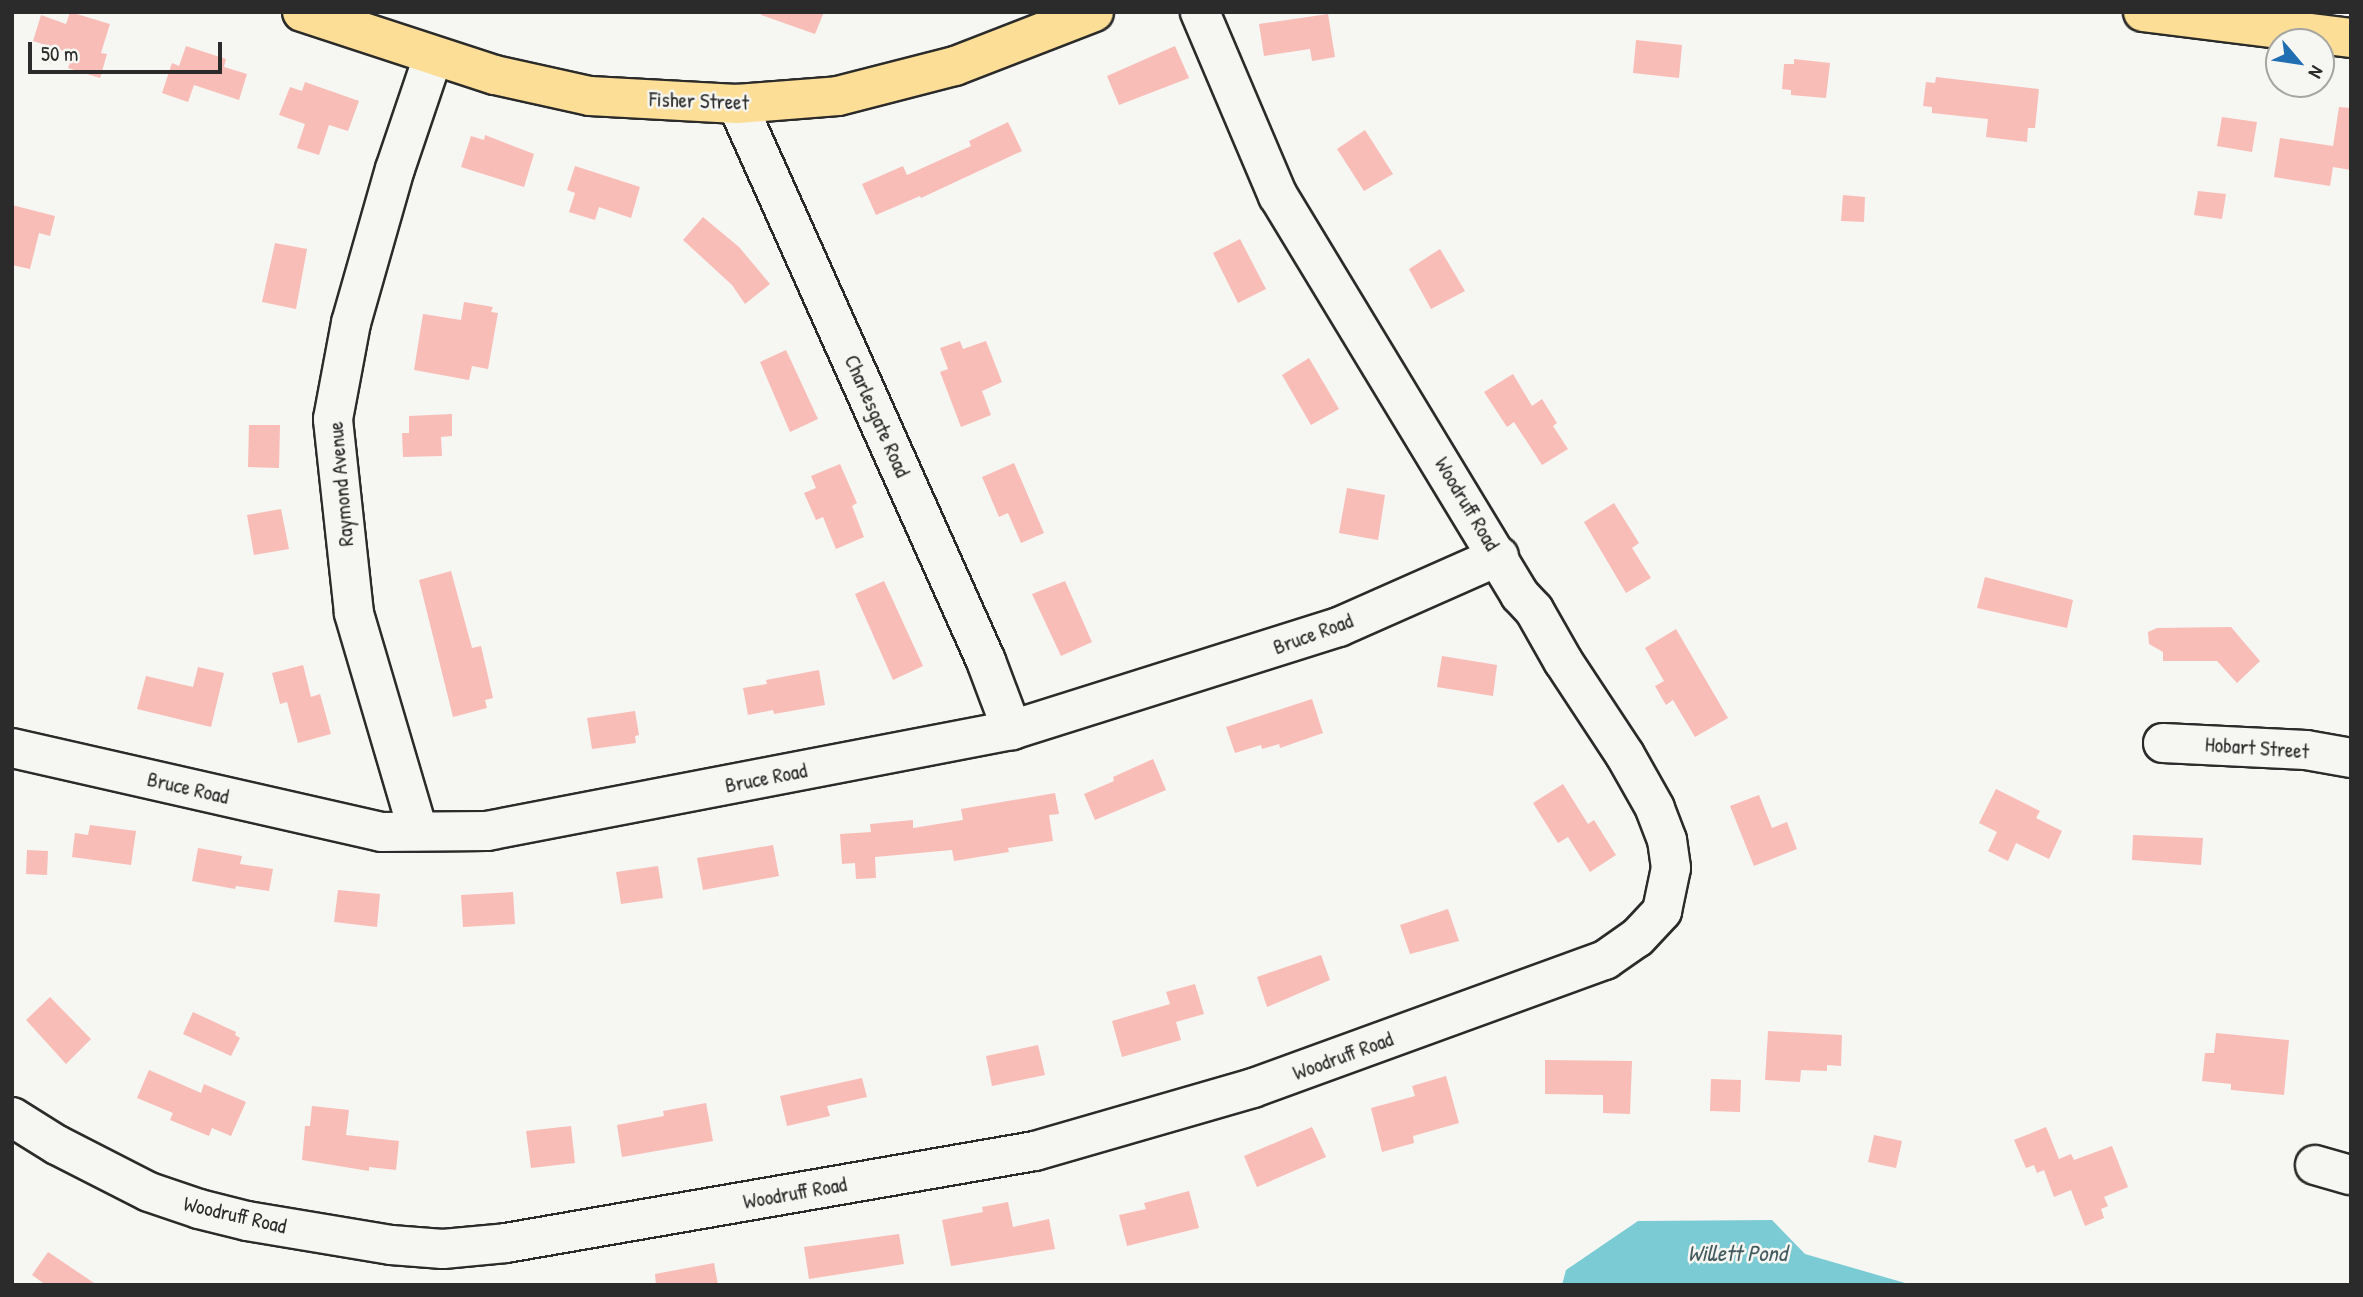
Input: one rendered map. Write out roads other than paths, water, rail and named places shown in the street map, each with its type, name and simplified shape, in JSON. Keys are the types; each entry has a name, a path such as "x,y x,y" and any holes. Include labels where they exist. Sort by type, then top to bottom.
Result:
{"main road":[{"name":"Fisher Street","path":"302,12 433,57 495,75 590,96 737,104 838,96 955,66 1094,12"},
{"path":"2143,12 2351,38"}],"street":[{"name":"Woodruff Road","path":"12,1117 57,1145 149,1192 199,1209 247,1221 391,1245 443,1249 506,1243 1035,1151 1253,1088 1605,960 1637,938 1662,911 1671,868 1667,840 1655,808 1534,610 1520,595 1499,556 1278,196 1200,12"},
{"name":"Raymond Avenue","path":"418,831 354,613 333,419 351,323 395,169 433,57"},
{"name":"Charlesgate Road","path":"737,104 986,661 1012,730"},
{"name":"Bruce Road","path":"12,748 381,832 487,831 1012,730 1339,627 1499,556"},
{"name":"Hobart Street","path":"2163,743 2306,750 2351,758"}],"water":[{"name":"Willett Pond","path":"1772,1220 1805,1254 1912,1285 1562,1285 1566,1270 1638,1221"}]}
